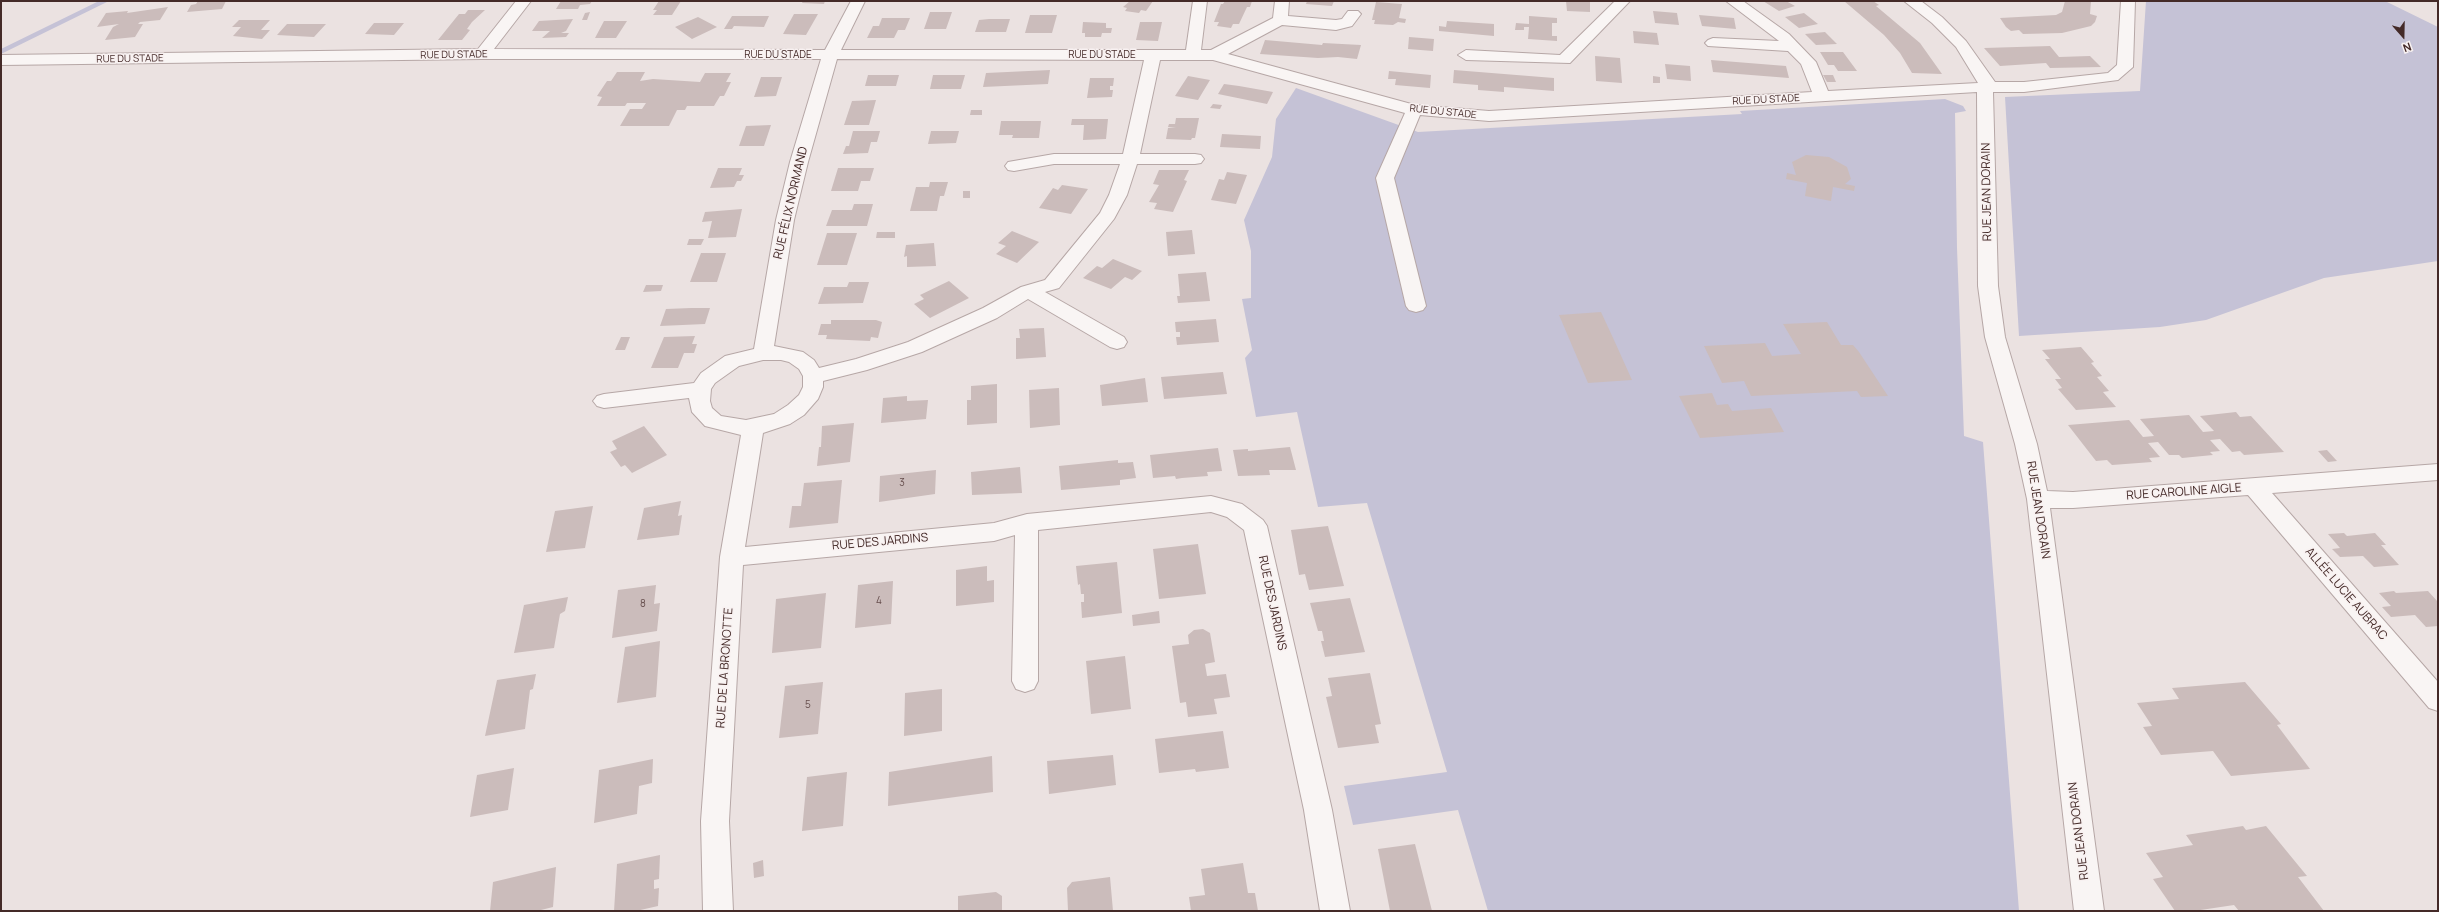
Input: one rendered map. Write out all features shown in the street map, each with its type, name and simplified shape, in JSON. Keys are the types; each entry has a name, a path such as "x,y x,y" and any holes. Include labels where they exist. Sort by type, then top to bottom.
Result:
{"street":[{"path":"482,54 524,1"},
{"name":"RUE FÉLIX NORMAND","path":"763,353 785,220 830,56 858,1"},
{"path":"1193,55 1200,1"},
{"path":"1280,20 1282,1"},
{"path":"1466,54 1564,60 1623,1"},
{"path":"1733,1 1745,8 1792,46 1808,62 1822,97"},
{"name":"RUE JEAN DORAIN","path":"1911,1 1937,20 1961,44 1987,81 1985,87 1989,293 1995,337 2002,367 2026,444 2038,499 2089,911"},
{"name":"RUE DU STADE","path":"1,60 482,54 830,56 1214,55 1414,110 1489,116 1985,87 2024,87 2112,77 2126,67 2128,1"},
{"path":"1214,55 1280,20 1336,25 1347,22 1353,14"},
{"path":"1713,43 1792,46"},
{"path":"813,376 860,365 915,346 962,327 1028,291 1052,284 1108,215 1130,158 1153,55"},
{"path":"1414,110 1403,140 1385,178 1410,274 1416,306"},
{"path":"1014,166 1054,159 1195,159"},
{"path":"1028,291 1117,342"},
{"path":"781,353 796,357 807,365 813,376 813,387 807,399 796,410 782,419 753,427 728,426 713,421 703,412 699,401 701,389 708,378 725,364 747,355 781,353"},
{"path":"604,401 701,389"},
{"name":"RUE DE LA BRONOTTE","path":"718,911 715,821 732,557 753,427"},
{"name":"RUE CAROLINE AIGLE","path":"2038,499 2073,500 2438,472"},
{"name":"ALLÉE LUCIE AUBRAC","path":"2254,487 2438,700"},
{"name":"RUE DES JARDINS","path":"732,557 994,532 1027,523 1211,504 1234,510 1255,526 1318,810 1336,911"},
{"path":"1025,681 1027,523"}],"shaded area":[{"path":"99,1 109,1 1,54 1,49"},
{"path":"2146,1 2385,1 2438,27 2438,261 2324,278 2206,320 2160,327 2019,336 2005,97 2140,91"},
{"path":"1296,88 1418,132 1742,114 1740,111 1945,99 1963,106 1966,111 1955,113 1957,248 1964,436 1983,442 2019,911 1488,911 1458,810 1353,825 1344,786 1447,772 1367,503 1318,507 1297,412 1256,417 1245,358 1252,350 1242,299 1251,298 1251,251 1244,220 1272,157 1276,119"}],"building":[{"path":"198,1 226,1 222,9 187,12 191,5 196,4"},
{"path":"561,1 592,1 590,4 580,5 578,9 556,9"},
{"path":"659,1 681,1 672,15 653,15 657,10 653,10"},
{"path":"803,1 825,1 824,4 802,3"},
{"path":"1130,1 1153,1 1146,11 1141,10 1139,13 1125,11 1127,8 1123,7"},
{"path":"1225,1 1252,1 1250,7 1247,7 1239,24 1233,24 1231,28 1217,26 1219,22 1214,22 1221,4"},
{"path":"1307,1 1334,1 1332,6 1306,4"},
{"path":"1566,1 1590,1 1590,12 1567,11"},
{"path":"1763,1 1786,1 1795,6 1779,11"},
{"path":"1844,1 1873,1 1879,5 1876,6 1920,43 1942,74 1912,73 1900,53 1884,35"},
{"path":"2065,1 2091,1 2090,14 2097,16 2095,22 2091,26 2062,33 2023,34 2019,30 2011,31 2006,27 2000,18 2056,15 2062,12"},
{"path":"1376,2 1402,4 1399,18 1406,19 1405,23 1398,22 1393,25 1374,24 1375,20 1372,20"},
{"path":"168,7 160,20 140,22 138,24 143,24 135,37 105,40 113,27 119,24 97,27 106,13 128,11 127,13"},
{"path":"468,10 485,10 472,22 467,29 470,30 462,40 438,40 459,14 465,14"},
{"path":"1653,11 1677,13 1679,25 1655,23"},
{"path":"590,12 587,20 582,20 585,13"},
{"path":"930,12 952,12 946,29 924,29"},
{"path":"1804,13 1818,24 1799,28 1785,17"},
{"path":"794,14 818,14 806,35 783,34"},
{"path":"1030,15 1057,15 1052,33 1025,33"},
{"path":"1699,15 1734,18 1736,29 1702,26"},
{"path":"732,16 769,16 764,27 734,26 732,29 724,29"},
{"path":"1529,16 1557,18 1557,23 1552,23 1552,36 1557,36 1557,41 1528,39 1529,27 1524,27 1524,30 1515,30 1516,23 1529,24"},
{"path":"698,17 717,27 692,39 675,27"},
{"path":"882,18 910,18 905,30 898,30 894,38 867,38 873,26 879,26"},
{"path":"573,19 566,31 561,33 569,33 566,37 542,38 550,31 532,31 539,21"},
{"path":"1010,19 1006,32 975,32 979,20"},
{"path":"239,20 270,20 261,30 270,30 262,39 233,36 241,27 232,27"},
{"path":"604,21 627,21 616,38 595,38"},
{"path":"1447,21 1494,24 1494,36 1439,31 1439,26 1446,27"},
{"path":"1083,22 1106,23 1106,28 1112,28 1111,33 1102,33 1101,37 1085,37 1085,33 1082,33"},
{"path":"1140,22 1162,22 1158,41 1136,40"},
{"path":"374,23 404,23 394,35 365,34"},
{"path":"287,24 326,24 314,37 277,35"},
{"path":"1633,31 1657,33 1659,45 1634,43"},
{"path":"1825,32 1837,44 1816,45 1805,34"},
{"path":"1409,37 1434,39 1433,51 1408,49"},
{"path":"1265,40 1322,45 1323,43 1361,45 1357,59 1338,57 1318,58 1260,54"},
{"path":"2050,46 2059,57 2090,56 2101,67 2050,68 2046,63 2000,66 1984,48"},
{"path":"1820,52 1843,52 1857,71 1838,71 1834,65 1828,65"},
{"path":"1595,56 1620,58 1622,83 1596,81"},
{"path":"1711,60 1786,66 1789,78 1713,72"},
{"path":"1665,64 1690,66 1691,81 1667,79"},
{"path":"1050,70 1048,84 983,87 986,73"},
{"path":"1454,70 1554,78 1554,91 1504,87 1504,92 1478,90 1478,85 1453,83"},
{"path":"1389,71 1431,75 1430,88 1395,85 1396,79 1388,79"},
{"path":"617,72 645,72 640,81 653,79 700,82 705,73 731,73 726,82 731,82 724,96 720,96 714,106 687,106 685,110 677,110 669,126 620,126 630,109 642,109 646,103 627,103 625,106 597,106 602,97 597,96 607,81 611,81"},
{"path":"868,75 899,75 896,86 865,86"},
{"path":"933,75 965,75 961,89 930,89"},
{"path":"1823,75 1833,75 1836,82 1827,82"},
{"path":"1188,76 1210,80 1198,100 1175,96"},
{"path":"1653,76 1660,77 1660,83 1653,83"},
{"path":"761,77 782,77 776,96 754,97"},
{"path":"1090,78 1114,78 1113,86 1110,86 1110,90 1113,90 1112,97 1087,98"},
{"path":"1224,84 1273,92 1267,104 1218,94"},
{"path":"876,100 869,125 844,125 852,101"},
{"path":"1213,104 1222,105 1220,109 1210,108"},
{"path":"971,110 982,110 982,115 970,115"},
{"path":"1176,118 1199,118 1195,138 1192,138 1191,140 1166,139 1168,128 1176,127 1168,127 1169,124 1175,124"},
{"path":"1072,119 1108,119 1106,139 1083,140 1084,125 1071,125"},
{"path":"1001,121 1041,121 1039,138 1012,138 1013,135 999,135"},
{"path":"771,125 764,146 739,146 746,126"},
{"path":"853,131 880,131 877,142 871,142 868,153 843,154 846,146 849,146"},
{"path":"931,131 959,131 956,143 928,144"},
{"path":"1222,134 1261,136 1260,149 1220,147"},
{"path":"1806,155 1829,157 1847,167 1851,179 1845,184 1855,186 1854,191 1833,187 1831,201 1805,196 1807,183 1786,179 1787,173 1796,175 1792,162"},
{"path":"718,168 742,168 739,175 744,175 741,181 737,181 734,187 710,188"},
{"path":"838,168 874,168 870,181 861,181 858,191 831,191"},
{"path":"1159,170 1189,170 1184,180 1187,181 1173,212 1154,209 1157,203 1149,202 1159,185 1153,184"},
{"path":"1227,172 1247,175 1236,204 1211,200 1219,179 1224,180"},
{"path":"930,182 948,182 944,196 940,196 937,211 910,211 916,187 929,187"},
{"path":"1062,185 1088,189 1071,214 1039,208 1053,188 1058,190"},
{"path":"963,191 970,191 970,198 963,198"},
{"path":"854,204 873,204 867,226 826,226 832,210 852,210"},
{"path":"742,209 736,237 708,238 712,221 702,222 705,212"},
{"path":"1192,230 1195,254 1168,256 1166,232"},
{"path":"1012,231 1039,242 1017,263 996,254 1006,246 998,243"},
{"path":"877,232 895,232 895,238 876,238"},
{"path":"827,233 857,233 847,265 817,265"},
{"path":"689,239 704,239 701,245 687,245"},
{"path":"934,243 936,266 907,267 907,256 904,257 906,245"},
{"path":"701,253 726,253 717,282 690,282"},
{"path":"1113,259 1142,271 1132,280 1125,277 1111,289 1083,278 1097,266 1102,268"},
{"path":"1206,272 1210,301 1178,303 1177,296 1180,296 1178,274"},
{"path":"949,281 969,298 930,318 914,304 924,299 920,295"},
{"path":"849,282 869,282 863,303 818,304 824,287 847,287"},
{"path":"646,285 663,285 661,291 643,292"},
{"path":"710,308 705,324 660,326 666,309"},
{"path":"1601,312 1632,380 1588,383 1559,315"},
{"path":"1216,319 1219,342 1177,345 1176,337 1180,337 1180,332 1176,332 1175,322"},
{"path":"831,320 876,320 882,322 878,338 871,337 870,341 826,339 827,335 818,335 821,324 831,324"},
{"path":"1827,322 1841,345 1853,345 1859,352 1888,396 1861,397 1857,391 1751,396 1744,381 1722,383 1704,346 1765,343 1772,356 1801,354 1783,324"},
{"path":"1044,328 1046,357 1016,359 1016,338 1020,338 1019,329"},
{"path":"695,336 692,344 697,344 694,353 684,353 678,368 651,368 664,337"},
{"path":"621,337 630,337 625,350 615,350"},
{"path":"2081,347 2094,362 2091,363 2102,376 2097,377 2109,391 2103,392 2116,407 2076,410 2058,389 2062,388 2055,379 2061,379 2045,359 2050,359 2042,350"},
{"path":"1223,372 1227,394 1164,399 1161,377"},
{"path":"1145,378 1148,402 1102,406 1100,385"},
{"path":"997,384 997,423 967,425 967,400 971,400 971,386"},
{"path":"1059,388 1060,425 1030,428 1029,390"},
{"path":"1712,393 1717,405 1728,404 1732,411 1771,408 1784,432 1700,438 1679,396"},
{"path":"907,396 907,401 928,400 926,419 881,423 883,398"},
{"path":"2236,412 2240,417 2251,416 2284,452 2244,455 2240,451 2232,452 2220,439 2210,440 2220,451 2210,452 2213,455 2182,458 2179,455 2169,455 2158,442 2148,443 2160,457 2149,458 2152,462 2112,465 2107,460 2096,461 2068,425 2129,420 2143,437 2154,436 2140,419 2189,415 2203,432 2214,431 2200,416"},
{"path":"854,423 850,462 817,466 819,447 821,447 822,426"},
{"path":"644,426 667,455 632,473 625,465 621,467 610,452 617,449 612,441"},
{"path":"1290,447 1296,470 1269,470 1270,475 1238,476 1233,450 1248,449 1248,451"},
{"path":"1218,448 1222,471 1207,472 1208,476 1176,479 1175,476 1153,478 1150,455"},
{"path":"2327,450 2337,461 2328,462 2318,451"},
{"path":"1118,460 1118,463 1133,462 1136,478 1120,480 1120,485 1061,490 1059,466"},
{"path":"1020,467 1022,493 972,495 971,472"},
{"path":"936,470 935,494 879,502 880,476"},
{"path":"842,480 838,523 789,528 792,506 801,506 804,483"},
{"path":"681,501 678,516 682,515 679,535 637,540 644,508"},
{"path":"593,506 585,548 546,552 555,511"},
{"path":"1328,526 1344,586 1309,590 1305,574 1299,575 1291,530"},
{"path":"2344,533 2347,536 2375,533 2386,545 2381,545 2399,565 2374,567 2363,556 2340,557 2332,549 2340,548 2328,534"},
{"path":"1198,544 1206,594 1159,599 1153,549"},
{"path":"1117,562 1122,613 1082,618 1081,602 1084,602 1084,594 1081,594 1080,584 1078,585 1076,566"},
{"path":"987,566 987,581 994,580 994,602 956,606 956,570"},
{"path":"893,581 891,624 855,628 858,585"},
{"path":"656,585 654,604 660,603 657,631 612,638 618,590"},
{"path":"2394,591 2396,593 2428,591 2438,602 2438,626 2426,627 2415,615 2391,617 2382,607 2391,606 2379,593"},
{"path":"826,593 821,648 772,653 776,599"},
{"path":"568,597 565,611 560,614 554,648 514,653 524,605"},
{"path":"1350,598 1365,652 1325,657 1321,641 1324,641 1322,631 1318,631 1310,603"},
{"path":"1159,611 1160,623 1133,626 1132,615"},
{"path":"1203,629 1210,633 1215,662 1205,664 1207,676 1226,674 1230,697 1214,699 1217,714 1188,717 1186,702 1180,703 1172,646 1189,644 1188,635 1194,630"},
{"path":"660,641 656,697 617,703 625,647"},
{"path":"1125,656 1131,709 1091,714 1086,661"},
{"path":"1370,673 1381,724 1375,725 1379,743 1338,748 1326,697 1332,696 1328,678"},
{"path":"536,674 533,689 530,690 525,729 485,736 497,680"},
{"path":"823,682 818,734 779,738 785,686"},
{"path":"2245,682 2281,724 2277,725 2310,769 2231,776 2213,751 2161,755 2143,727 2152,726 2137,703 2179,699 2172,688"},
{"path":"942,689 942,731 904,736 905,693"},
{"path":"1223,731 1229,768 1196,772 1195,769 1159,773 1155,739"},
{"path":"1113,755 1116,785 1049,794 1047,761"},
{"path":"992,756 993,792 888,806 889,772"},
{"path":"653,759 652,783 639,786 637,814 594,823 599,770"},
{"path":"514,768 508,810 470,817 477,775"},
{"path":"847,772 843,826 802,831 807,777"},
{"path":"2243,826 2246,830 2266,826 2307,876 2298,877 2324,911 2239,911 2234,905 2194,911 2175,911 2153,879 2163,877 2146,853 2193,845 2186,835"},
{"path":"1415,844 1432,911 1390,911 1378,849"},
{"path":"660,855 659,879 654,880 654,889 659,888 658,906 636,911 614,911 617,864"},
{"path":"763,860 764,876 754,878 753,863"},
{"path":"1243,863 1248,893 1255,893 1258,911 1191,911 1189,897 1205,895 1201,869"},
{"path":"556,867 553,907 537,911 490,911 493,882"},
{"path":"1110,877 1113,911 1068,911 1067,888 1072,882"},
{"path":"996,892 1002,896 1002,911 958,911 958,896"}]}
